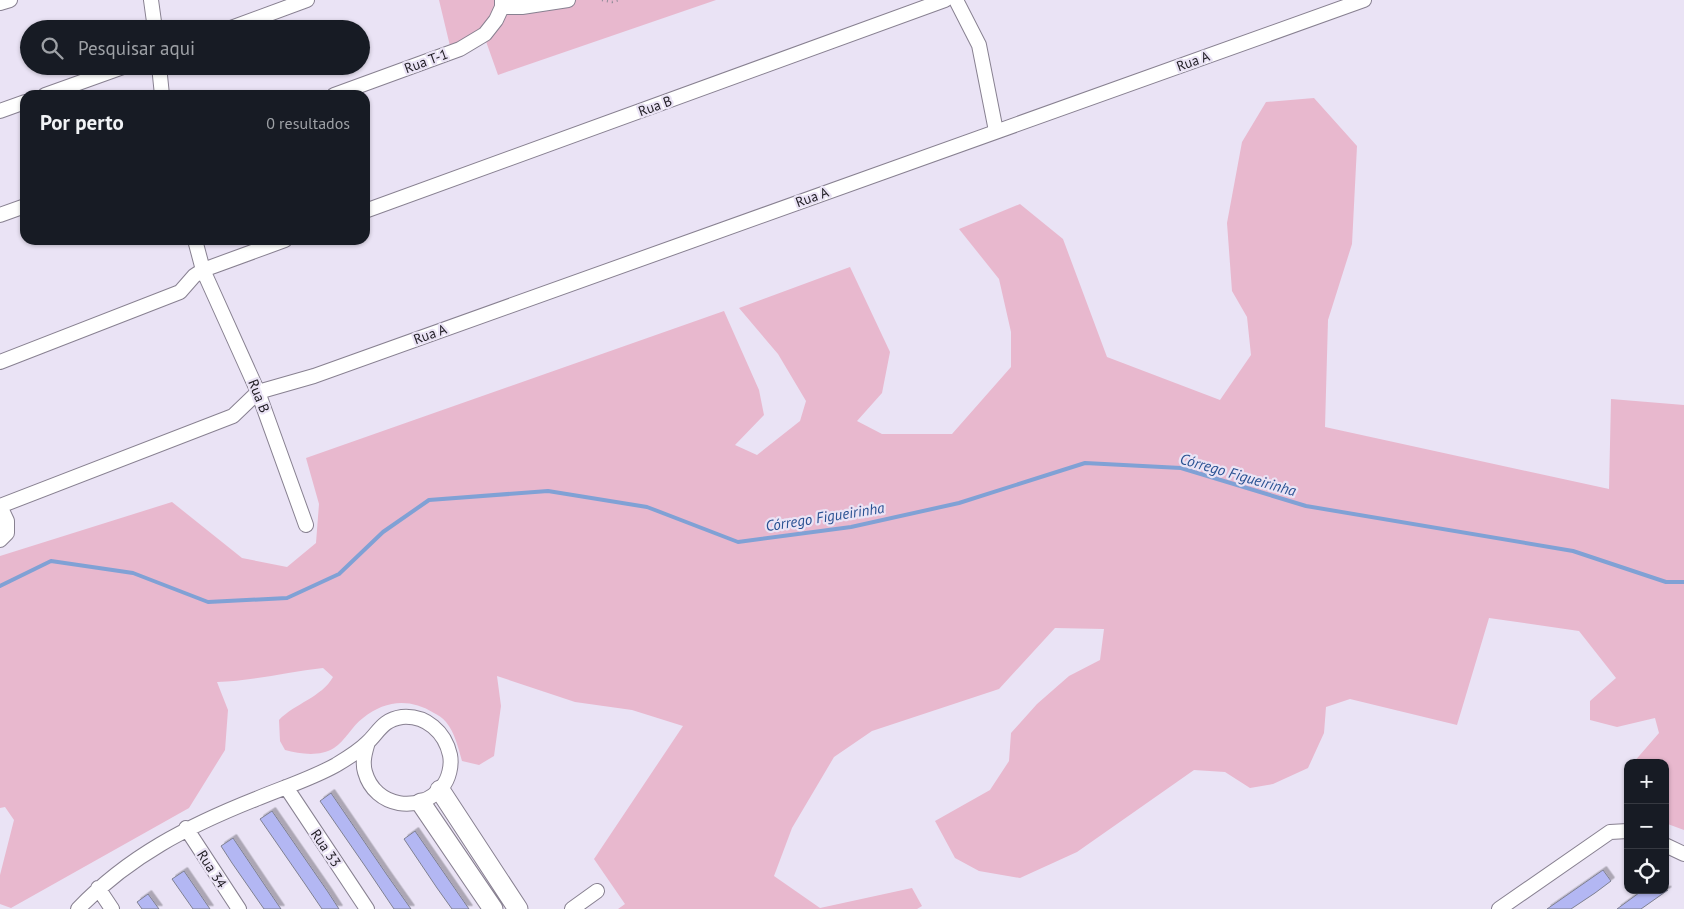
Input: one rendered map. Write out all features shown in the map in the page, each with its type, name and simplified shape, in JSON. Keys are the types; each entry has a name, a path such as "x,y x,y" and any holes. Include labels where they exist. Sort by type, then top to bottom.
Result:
{"street":[{"path":"0,3 10,0"},
{"path":"151,0 154,20"},
{"path":"253,20 307,0"},
{"path":"502,4 522,7 568,0"},
{"name":"Rua B","path":"370,209 945,0"},
{"path":"956,0 979,45 996,131"},
{"name":"Rua A","path":"258,392 314,376 1362,0"},
{"name":"Rua T-1","path":"348,90 460,49 485,34 496,20 502,4"},
{"path":"59,90 101,75"},
{"path":"160,75 161,90"},
{"path":"0,111 20,104"},
{"path":"0,215 20,208"},
{"name":"Rua B","path":"196,245 204,270 258,392 306,525"},
{"path":"0,362 180,292 194,276 204,270 272,245"},
{"path":"0,540 7,533 7,521 0,506 233,416 258,392"},
{"path":"78,909 98,888 154,847 186,828 335,766 368,742 376,731 387,722 401,718 415,718 429,722 440,732 448,744 451,758 450,772 440,790 421,803 400,804 380,796 370,785 365,771 364,757 368,742"},
{"path":"335,766 365,771"},
{"name":"Rua 33","path":"286,787 367,909"},
{"path":"440,790 518,909"},
{"path":"421,803 493,909"},
{"name":"Rua 34","path":"186,828 239,909"},
{"path":"1498,909 1610,832 1624,831"},
{"path":"1669,847 1684,854"},
{"path":"98,888 112,909"},
{"path":"572,909 597,891"}],"path":[{"path":"602,0 612,2 619,0"}],"shaded area":[{"path":"439,0 716,0 498,75 483,33 450,46"},
{"path":"1314,98 1357,146 1352,244 1328,320 1325,427 1609,489 1611,399 1684,405 1684,830 1669,824 1669,759 1636,759 1659,733 1655,718 1617,727 1590,720 1590,701 1616,678 1579,631 1489,618 1457,725 1350,699 1326,707 1324,733 1308,768 1273,784 1250,788 1225,772 1194,770 1077,852 1020,878 979,871 955,858 935,821 990,790 1009,761 1011,733 1037,704 1069,676 1100,660 1104,629 1055,628 999,689 872,731 834,757 792,828 774,876 820,908 912,888 922,906 917,909 618,909 625,904 594,859 683,726 632,710 575,702 497,676 501,706 494,756 479,765 462,761 454,735 443,719 425,708 407,703 389,705 371,712 359,721 338,745 323,753 297,753 285,750 280,741 279,720 328,684 333,677 323,668 244,680 217,682 228,710 225,750 189,808 11,908 0,904 0,875 14,820 5,807 0,808 0,556 172,502 242,558 287,567 316,543 319,504 306,458 724,311 759,390 764,415 735,445 757,455 800,421 806,401 778,354 739,308 850,267 890,352 882,393 857,421 882,434 952,434 1011,367 1011,332 999,279 959,229 1020,204 1063,239 1107,357 1220,400 1251,355 1247,317 1232,291 1227,223 1242,142 1266,102"}],"building":[{"path":"331,793 411,909 394,909 320,801"},
{"path":"272,811 339,909 322,909 260,819"},
{"path":"415,831 469,909 452,909 437,888 404,839"},
{"path":"233,838 281,909 264,909 232,863 221,846"},
{"path":"1603,870 1611,881 1595,893 1571,909 1547,909"},
{"path":"184,871 210,909 193,909 172,879"},
{"path":"148,894 159,909 142,909 137,902"},
{"path":"1638,894 1662,894 1641,909 1617,909"}],"waterway":[{"name":"Córrego Figueirinha","path":"0,586 51,561 133,573 208,602 287,598 339,574 383,532 429,500 548,491 647,507 738,542 851,527 959,503 1085,463 1181,468 1306,506 1573,551 1666,582 1684,582"}]}
